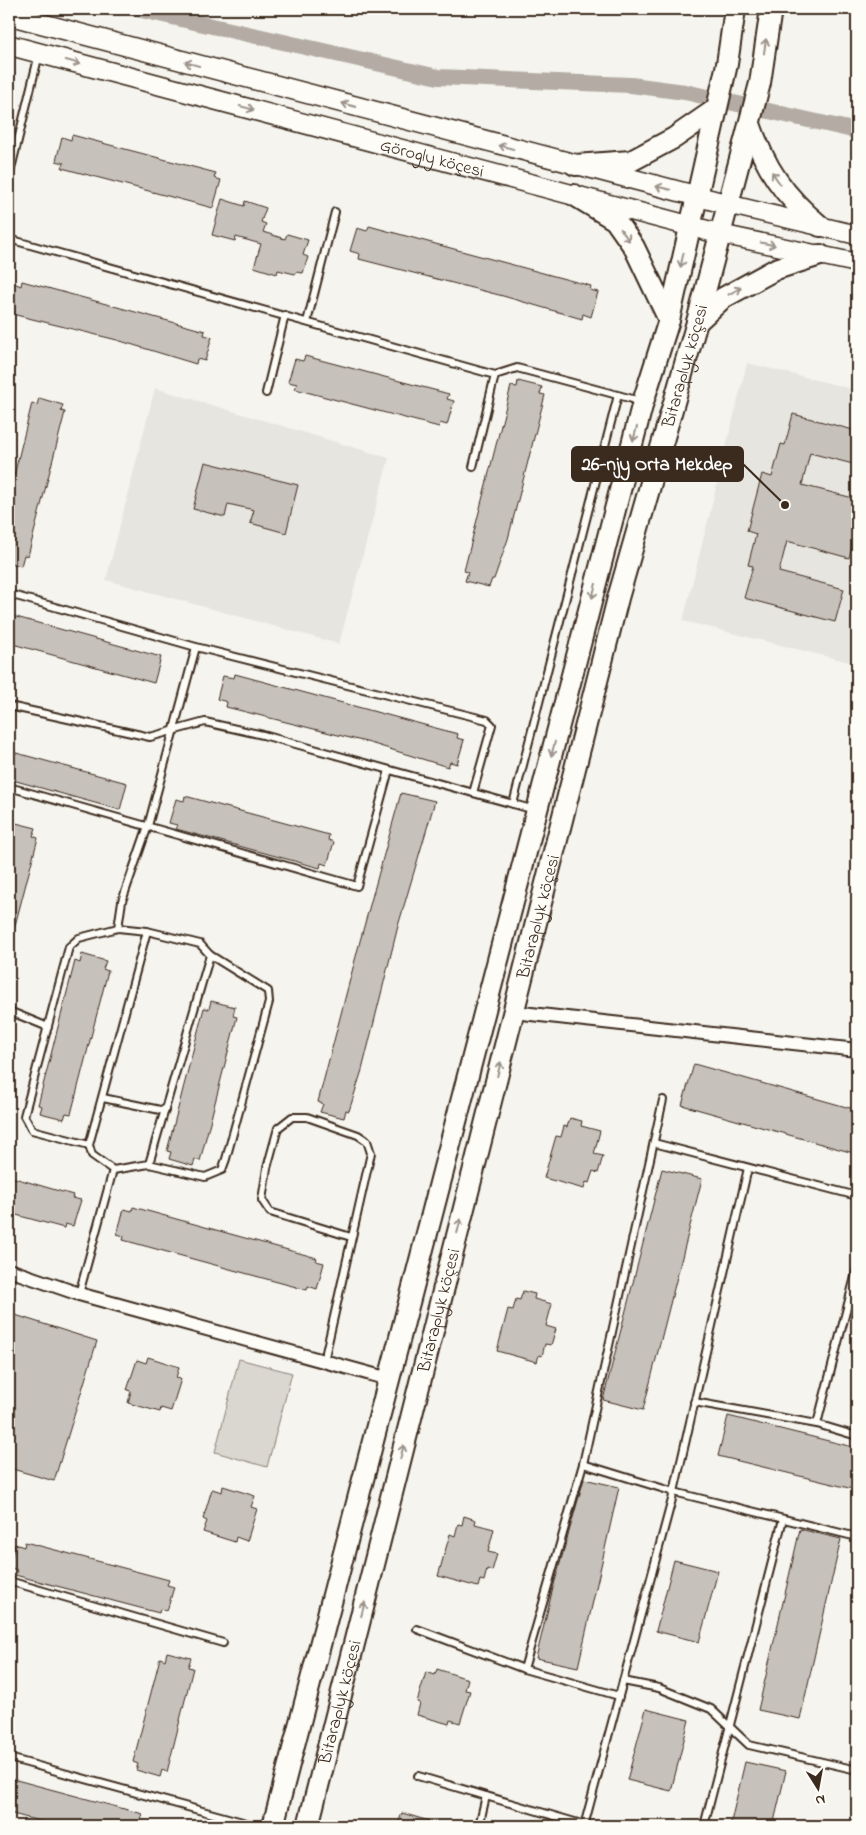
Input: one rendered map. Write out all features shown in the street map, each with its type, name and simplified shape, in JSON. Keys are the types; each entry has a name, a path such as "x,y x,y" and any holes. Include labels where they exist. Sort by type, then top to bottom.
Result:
{"highway":[{"path":"576,165 631,161 703,127 716,109 724,76 735,9"},
{"name":"Bitaraplyk köçesi","path":"308,1826 618,598 697,322 727,204 750,136 771,9"},
{"name":"Bitaraplyk köçesi","path":"273,1826 643,402 669,320 697,196 703,127"},
{"path":"750,136 773,175 796,205 820,226"},
{"path":"574,194 615,220 634,247 669,320"},
{"path":"697,322 723,298 776,269 820,255"}],"main road":[{"name":"Görogly köçesi","path":"9,15 727,204"},
{"name":"Görogly köçesi","path":"9,45 720,234 857,263"},
{"path":"727,204 857,235"}],"street":[{"path":"513,1012 857,1050"},
{"path":"9,1270 79,1294 389,1379"}],"lane":[{"path":"9,177 39,53"},
{"path":"307,322 334,212"},
{"path":"9,239 285,315 495,376 517,368 643,402"},
{"path":"266,392 285,315"},
{"path":"472,467 495,376"},
{"path":"513,804 618,395"},
{"path":"9,594 196,647 488,720 492,725 473,793"},
{"path":"118,928 122,901 148,826 196,647"},
{"path":"9,706 150,737 205,722 263,735 537,811"},
{"path":"9,787 357,886 389,770"},
{"path":"89,1144 32,1130 24,1116 69,947 79,938 118,928 147,931 200,944 210,955 268,991 269,1002 222,1170 205,1177 149,1164 113,1170 92,1155 89,1144 147,931"},
{"path":"149,1164 210,955"},
{"path":"9,1011 48,1027"},
{"path":"103,1098 165,1111"},
{"path":"524,1669 582,1464 663,1100"},
{"path":"324,1361 350,1237 371,1153 367,1141 358,1135 307,1117 292,1117 278,1128 267,1168 262,1200 270,1212 350,1237"},
{"path":"654,1143 857,1196"},
{"path":"418,1776 585,1826 674,1492 748,1168"},
{"path":"79,1294 113,1170"},
{"path":"817,1424 857,1269"},
{"path":"694,1402 817,1424 857,1436"},
{"path":"582,1464 674,1492 857,1537"},
{"path":"704,1826 783,1519"},
{"path":"9,1581 223,1643"},
{"path":"417,1629 524,1669 619,1696"},
{"path":"623,1681 659,1688 711,1709 748,1745 857,1770"},
{"path":"9,1758 257,1826"},
{"path":"478,1826 486,1796"}],"shaded area":[{"path":"747,363 857,390 857,664 683,621"},
{"path":"155,388 389,458 339,644 106,580"},
{"path":"239,1359 292,1373 267,1467 215,1452"}],"building":[{"path":"72,135 216,173 214,178 221,180 213,208 62,168 64,163 56,161 62,137 71,140"},
{"path":"222,199 244,206 245,201 266,208 261,222 266,224 263,232 285,239 287,234 308,240 303,255 308,257 303,273 296,272 295,274 278,270 277,274 254,267 261,244 236,237 235,241 212,235"},
{"path":"369,226 591,286 590,290 598,292 591,317 583,314 582,319 503,296 359,259 360,254 350,251 357,228 367,231"},
{"path":"22,281 205,331 204,335 212,337 205,361 197,359 196,364 117,340 12,314 14,308 9,307 9,301 14,283 21,286"},
{"path":"305,356 449,394 447,399 454,401 447,425 440,423 439,427 295,389 297,384 288,382 295,359 303,361"},
{"path":"518,381 542,387 540,394 545,395 508,539 494,579 492,579 489,587 465,581 468,572 464,571 511,386 517,387"},
{"path":"39,398 63,405 61,411 65,412 28,556 24,555 21,566 9,563 9,496 32,403 37,405"},
{"path":"793,414 857,431 857,465 810,453 802,485 857,499 857,529 849,558 787,541 779,572 844,589 835,622 744,598 753,566 748,565 756,534 747,531 762,474 772,477 781,444 785,445"},
{"path":"205,462 298,485 286,533 250,523 254,510 228,504 225,517 193,509"},
{"path":"9,615 161,657 154,683 9,643"},
{"path":"235,674 458,734 457,738 464,740 457,764 450,762 448,767 370,743 226,707 227,702 217,699 223,676 234,678"},
{"path":"9,751 127,783 120,810 9,779"},
{"path":"401,793 435,801 398,926 362,1070 349,1111 346,1110 344,1118 320,1112 323,1104 318,1102"},
{"path":"185,796 329,835 328,840 334,842 327,865 321,863 320,868 176,829 177,825 169,823 176,799 184,801"},
{"path":"12,822 36,828 33,836 38,838 13,933 9,933 9,833"},
{"path":"82,954 106,961 103,969 108,971 71,1114 66,1113 64,1119 40,1113 42,1106 38,1105 75,961 80,963"},
{"path":"211,1001 235,1007 233,1016 237,1017 200,1161 195,1159 193,1166 169,1159 171,1152 167,1151 204,1008 209,1009"},
{"path":"694,1064 857,1110 857,1154 682,1105"},
{"path":"570,1118 582,1121 581,1126 600,1131 594,1154 603,1156 598,1173 593,1171 589,1183 586,1182 584,1189 544,1178 556,1136 561,1137 564,1126 567,1127"},
{"path":"662,1169 702,1179 643,1410 603,1400"},
{"path":"11,1177 73,1195 72,1198 81,1200 73,1226 65,1224 64,1228 9,1213"},
{"path":"133,1207 317,1258 316,1261 324,1263 317,1289 308,1286 307,1290 123,1240 124,1236 117,1234 124,1209 132,1211"},
{"path":"523,1291 535,1294 534,1299 552,1304 546,1326 556,1329 551,1345 545,1344 542,1356 539,1355 537,1362 497,1351 508,1309 513,1310 516,1299 520,1300"},
{"path":"9,1313 97,1341 54,1481 9,1468"},
{"path":"148,1357 179,1367 176,1378 181,1379 171,1411 161,1408 160,1412 128,1403 131,1391 127,1390 137,1360 146,1363"},
{"path":"728,1416 857,1448 857,1490 718,1456"},
{"path":"584,1479 619,1487 578,1667 536,1658 553,1588"},
{"path":"223,1486 255,1496 251,1507 257,1509 247,1541 236,1537 235,1542 203,1532 207,1521 203,1519 212,1489 222,1492"},
{"path":"464,1516 476,1520 475,1524 494,1529 488,1552 497,1554 492,1571 487,1569 484,1581 480,1580 478,1587 438,1576 450,1534 455,1536 458,1524 462,1525"},
{"path":"800,1529 841,1539 800,1719 758,1710"},
{"path":"25,1542 169,1580 167,1585 174,1587 167,1611 160,1609 159,1613 15,1575 17,1570 9,1567 15,1544 24,1547"},
{"path":"674,1560 718,1571 699,1642 656,1631"},
{"path":"167,1652 191,1658 188,1667 193,1668 167,1772 162,1770 160,1777 136,1770 138,1764 133,1762 160,1658 165,1660"},
{"path":"437,1669 468,1679 465,1690 470,1691 460,1723 450,1720 449,1724 417,1715 420,1703 417,1702 426,1672 435,1675"},
{"path":"646,1709 689,1720 671,1791 627,1780"},
{"path":"745,1762 786,1771 773,1826 730,1826"},
{"path":"9,1778 143,1814 139,1826 58,1826 9,1813"},
{"path":"402,1813 436,1823 435,1826 397,1826"}],"waterway":[{"path":"137,9 438,77 631,85 685,92 857,131"}],"place":[{"name":"26-njy Orta Mekdep","path":"785,505"}]}
